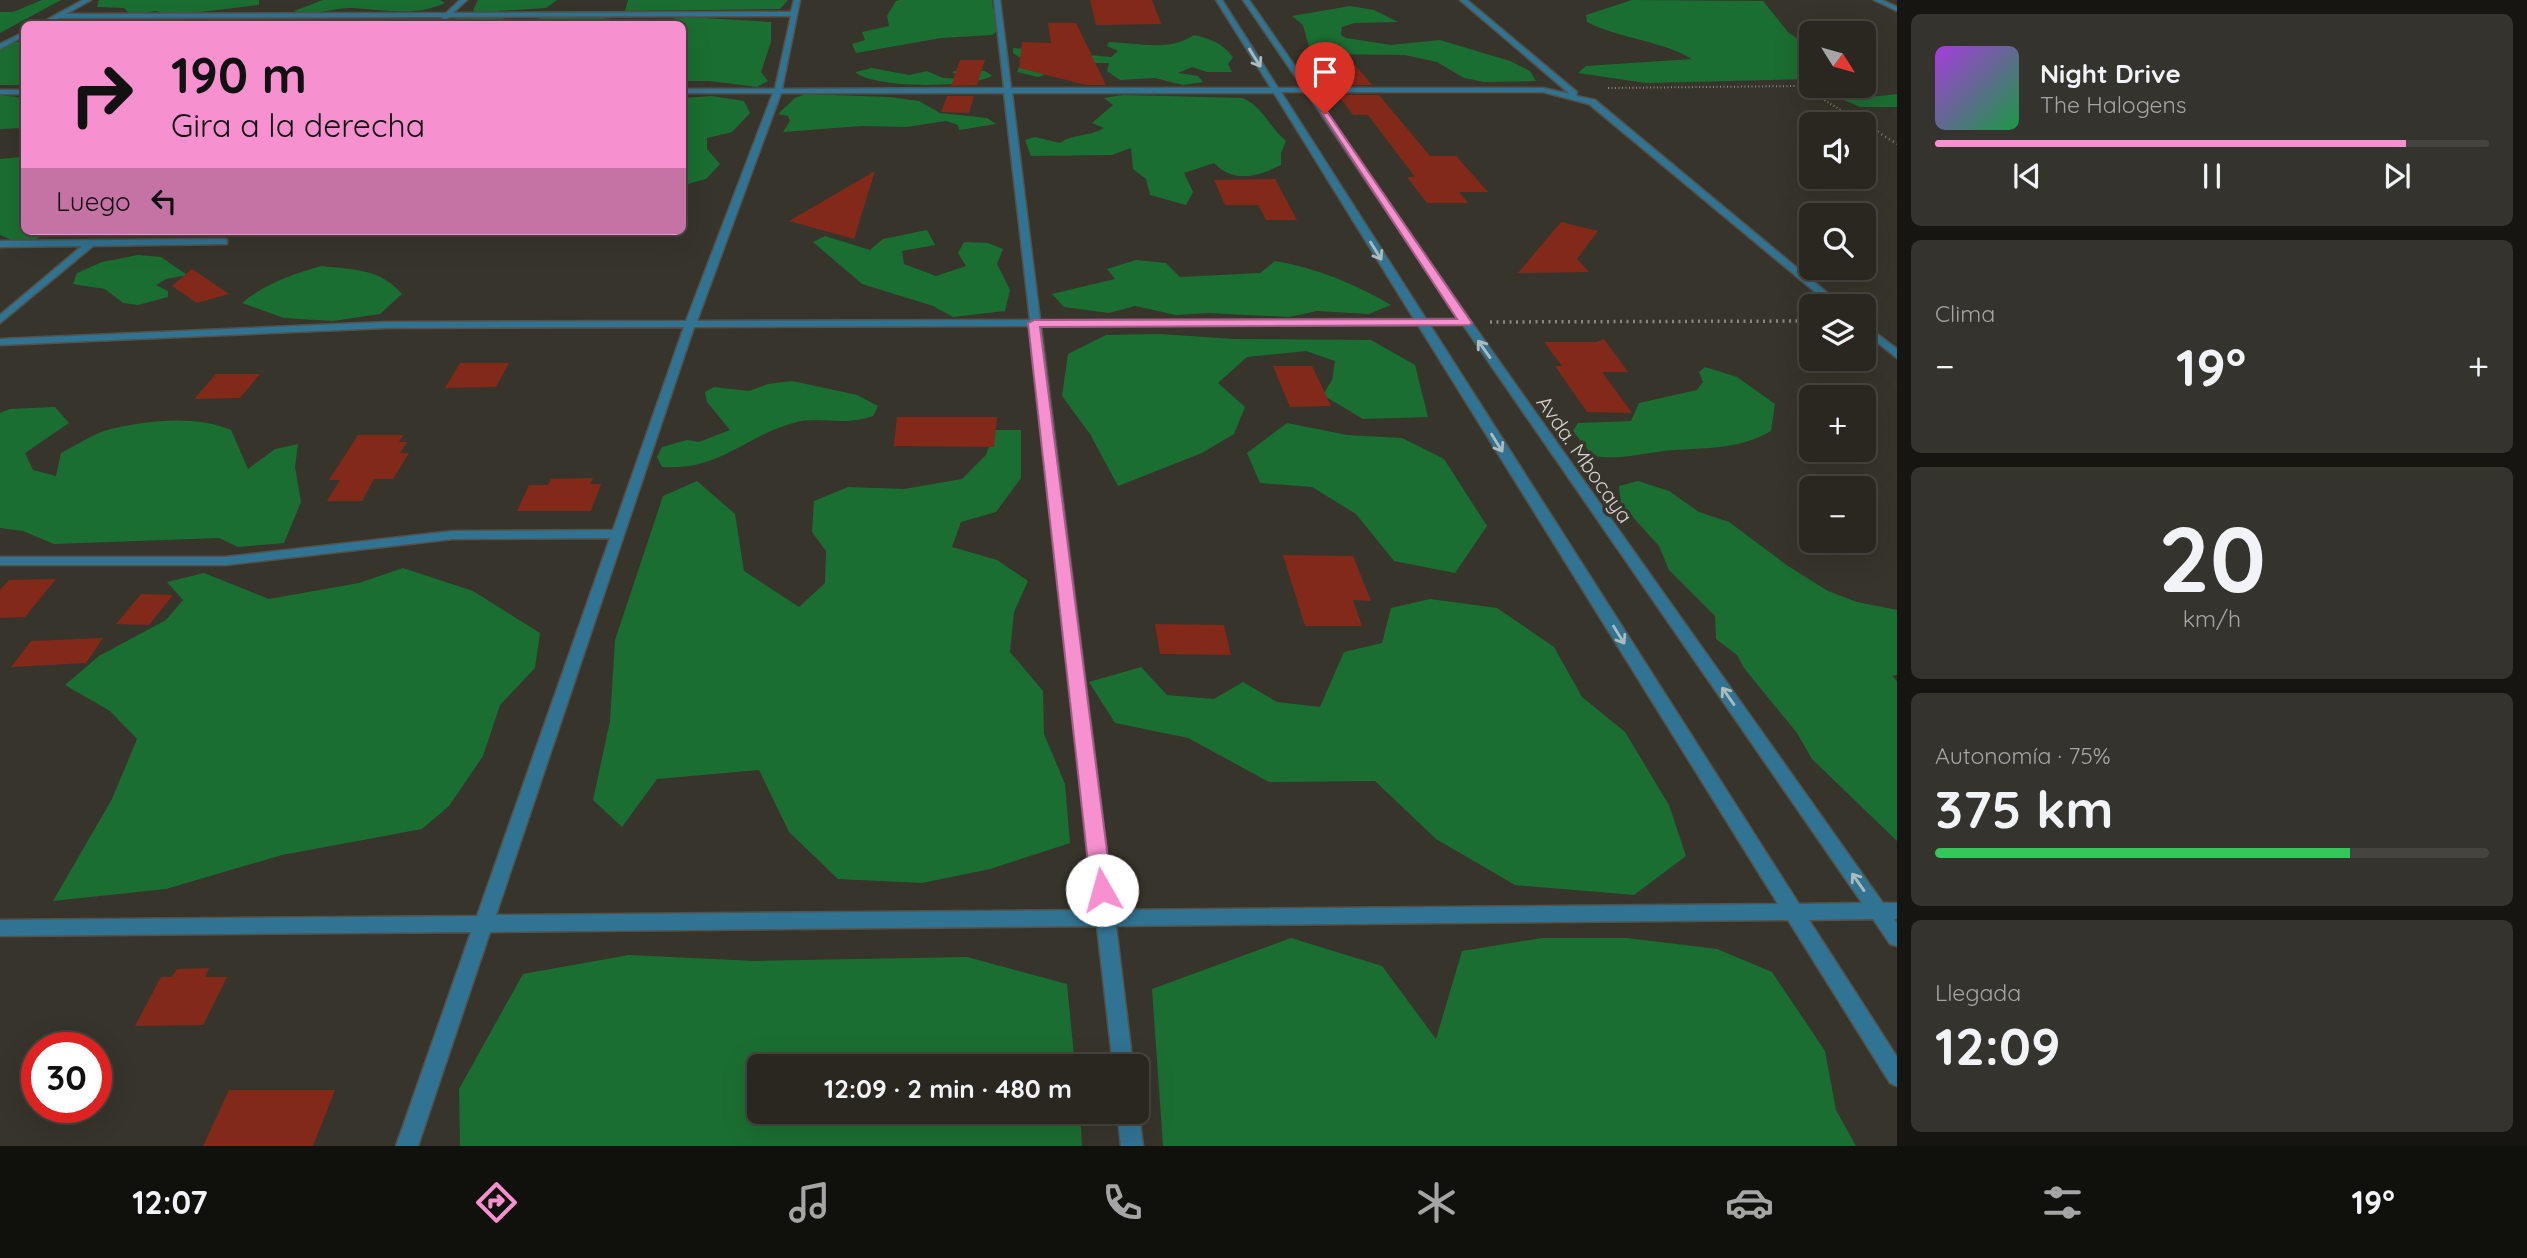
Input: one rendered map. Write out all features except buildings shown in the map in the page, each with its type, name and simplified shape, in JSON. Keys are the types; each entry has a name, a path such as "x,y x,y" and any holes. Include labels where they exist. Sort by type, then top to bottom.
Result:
{"street":[{"path":"48,21 88,0"},
{"path":"440,21 464,0"},
{"path":"997,0 1122,1054"},
{"path":"1219,0 1897,1076"},
{"name":"Avda. Mbocaya","path":"1246,0 1466,323 1888,911 1897,938"},
{"path":"1462,0 1578,98"},
{"path":"1877,0 1897,9"},
{"path":"58,16 447,15 795,7 778,90 691,322 407,1146"},
{"path":"0,47 21,36"},
{"path":"686,90 1543,90 1592,102 1824,294"},
{"path":"0,92 21,92"},
{"path":"0,244 224,242"},
{"path":"0,320 90,244"},
{"path":"0,342 386,325 691,322 1466,323"},
{"path":"1876,337 1897,355"},
{"path":"0,561 225,561 453,534 618,534"},
{"path":"0,928 1888,911"},
{"path":"1129,1124 1132,1146"}],"path":[{"path":"1568,89 1801,86 1897,144"},
{"path":"1466,323 1799,321"}],"green space":[{"path":"42,0 61,0 0,33 0,12 13,12"},
{"path":"99,0 259,0 259,5 168,16 156,11 131,15 124,8 97,7"},
{"path":"323,0 440,0 445,3 411,11 346,8 315,13 294,11"},
{"path":"478,0 557,0 546,8 498,11 498,16 509,21 445,21 476,14 473,10"},
{"path":"628,0 788,0 780,9 625,11"},
{"path":"992,0 993,9 1003,14 995,21 1002,28 992,35 941,38 856,53 852,44 865,40 862,32 889,26 887,16 896,1"},
{"path":"1632,0 1763,1 1788,32 1799,40 1799,79 1646,83 1578,73 1586,66 1692,59 1667,48 1600,28 1587,22 1586,15"},
{"path":"1350,6 1374,10 1398,22 1354,23 1342,27 1341,35 1346,38 1391,45 1440,40 1510,61 1530,71 1536,81 1485,82 1464,78 1437,62 1405,55 1323,54 1309,47 1303,25 1292,16"},
{"path":"262,16 336,21 188,21"},
{"path":"584,17 647,21 526,21"},
{"path":"686,17 771,22 771,42 761,72 768,81 757,87 686,81 686,21 647,21"},
{"path":"1194,35 1225,48 1233,57 1228,64 1232,72 1207,72 1192,67 1178,73 1198,76 1203,82 1183,85 1155,78 1120,80 1107,71 1109,63 1072,63 1038,77 1017,72 1022,59 1013,53 1013,48 1111,57 1118,51 1107,46 1109,42 1164,45"},
{"path":"14,41 21,42 21,85 0,85 0,50"},
{"path":"872,68 909,75 927,71 943,78 964,79 952,72 955,71 985,71 992,76 964,83 923,85 866,78 855,72"},
{"path":"805,94 889,97 919,101 940,113 987,118 996,124 959,130 958,125 946,121 906,127 862,126 783,132 790,121 788,116 778,114 795,98"},
{"path":"1897,94 1897,107 1860,107 1844,100 1876,98"},
{"path":"0,95 21,98 21,128 0,129"},
{"path":"1123,95 1243,98 1261,112 1286,141 1281,153 1281,165 1247,176 1230,174 1214,163 1184,173 1193,192 1186,205 1150,195 1146,179 1133,169 1131,148 1112,155 1031,156 1025,140 1035,137 1060,143 1104,128 1092,123 1113,105 1104,98"},
{"path":"712,96 744,101 750,113 732,132 707,138 707,149 720,164 706,179 686,184 686,98"},
{"path":"21,157 21,235 47,235 21,244 0,235 0,159"},
{"path":"927,230 935,245 902,251 904,264 936,276 966,266 958,253 964,242 988,243 1003,249 997,264 1010,290 1005,311 953,317 933,306 862,284 813,242 825,236 870,250 883,239"},
{"path":"138,255 161,257 187,275 166,279 156,285 168,291 168,297 138,305 123,303 105,289 73,284 77,273 102,262"},
{"path":"1136,260 1166,263 1180,277 1260,273 1275,261 1335,278 1391,305 1369,314 1317,311 1289,317 1208,313 1176,315 1135,306 1109,313 1064,307 1052,294 1115,279 1107,269"},
{"path":"322,266 375,275 393,285 402,294 380,314 333,321 284,318 242,303 279,280"},
{"path":"1160,334 1233,339 1371,340 1415,365 1428,417 1363,419 1323,395 1332,380 1335,361 1306,351 1247,357 1218,383 1245,407 1234,434 1202,453 1118,486 1090,434 1062,396 1068,354 1106,335"},
{"path":"1705,367 1737,377 1775,404 1771,431 1732,445 1611,457 1593,456 1573,431 1578,423 1631,421 1639,403 1697,390 1703,382 1699,372"},
{"path":"792,381 857,395 878,406 873,416 851,421 812,420 793,423 716,459 682,467 662,467 657,457 662,447 687,440 699,442 730,430 707,402 705,392 714,387 749,391 768,384"},
{"path":"55,407 69,423 25,453 33,470 56,476 61,453 105,431 140,423 172,420 203,422 231,430 248,469 275,449 298,444 295,467 301,502 284,543 238,547 219,538 54,544 23,531 0,528 0,413 10,409"},
{"path":"1287,423 1347,435 1402,438 1444,459 1487,526 1455,573 1394,561 1356,514 1312,487 1260,483 1247,453"},
{"path":"995,430 1021,430 1021,478 996,512 961,522 952,547 997,560 1028,581 1014,612 1010,652 1043,691 1044,734 1065,784 1070,843 990,869 922,883 838,879 789,832 759,770 657,779 622,827 593,800 610,721 615,640 663,496 697,481 735,514 744,571 799,607 825,583 826,551 812,532 814,501 848,487 904,489 962,479 986,455"},
{"path":"1638,481 1669,491 1699,512 1729,522 1788,566 1828,591 1857,602 1897,610 1897,675 1892,676 1897,681 1897,841 1812,759 1797,733 1744,668 1737,655 1716,639 1715,616 1669,570 1659,546 1621,504 1619,486"},
{"path":"403,568 473,591 540,633 535,668 500,705 483,756 449,806 422,829 282,855 166,889 53,901 112,799 137,739 110,711 65,685 99,656 166,620 183,600 167,582 204,573 269,599 359,583"},
{"path":"1430,599 1497,608 1554,647 1582,697 1625,732 1669,805 1686,856 1634,895 1515,885 1436,839 1375,781 1269,782 1188,738 1115,723 1089,682 1141,667 1167,695 1214,699 1243,682 1277,702 1320,707 1344,652 1382,643 1391,608"},
{"path":"1291,938 1382,966 1436,1039 1462,951 1542,938 1627,938 1717,949 1772,972 1825,1051 1836,1110 1856,1146 1163,1146 1152,989"},
{"path":"629,955 754,961 967,957 1067,984 1074,1054 747,1054 747,1124 1081,1124 1082,1146 460,1146 459,1089 523,974"}],"route":[{"path":"1102,890 1034,323 1466,323 1325,114"}]}
